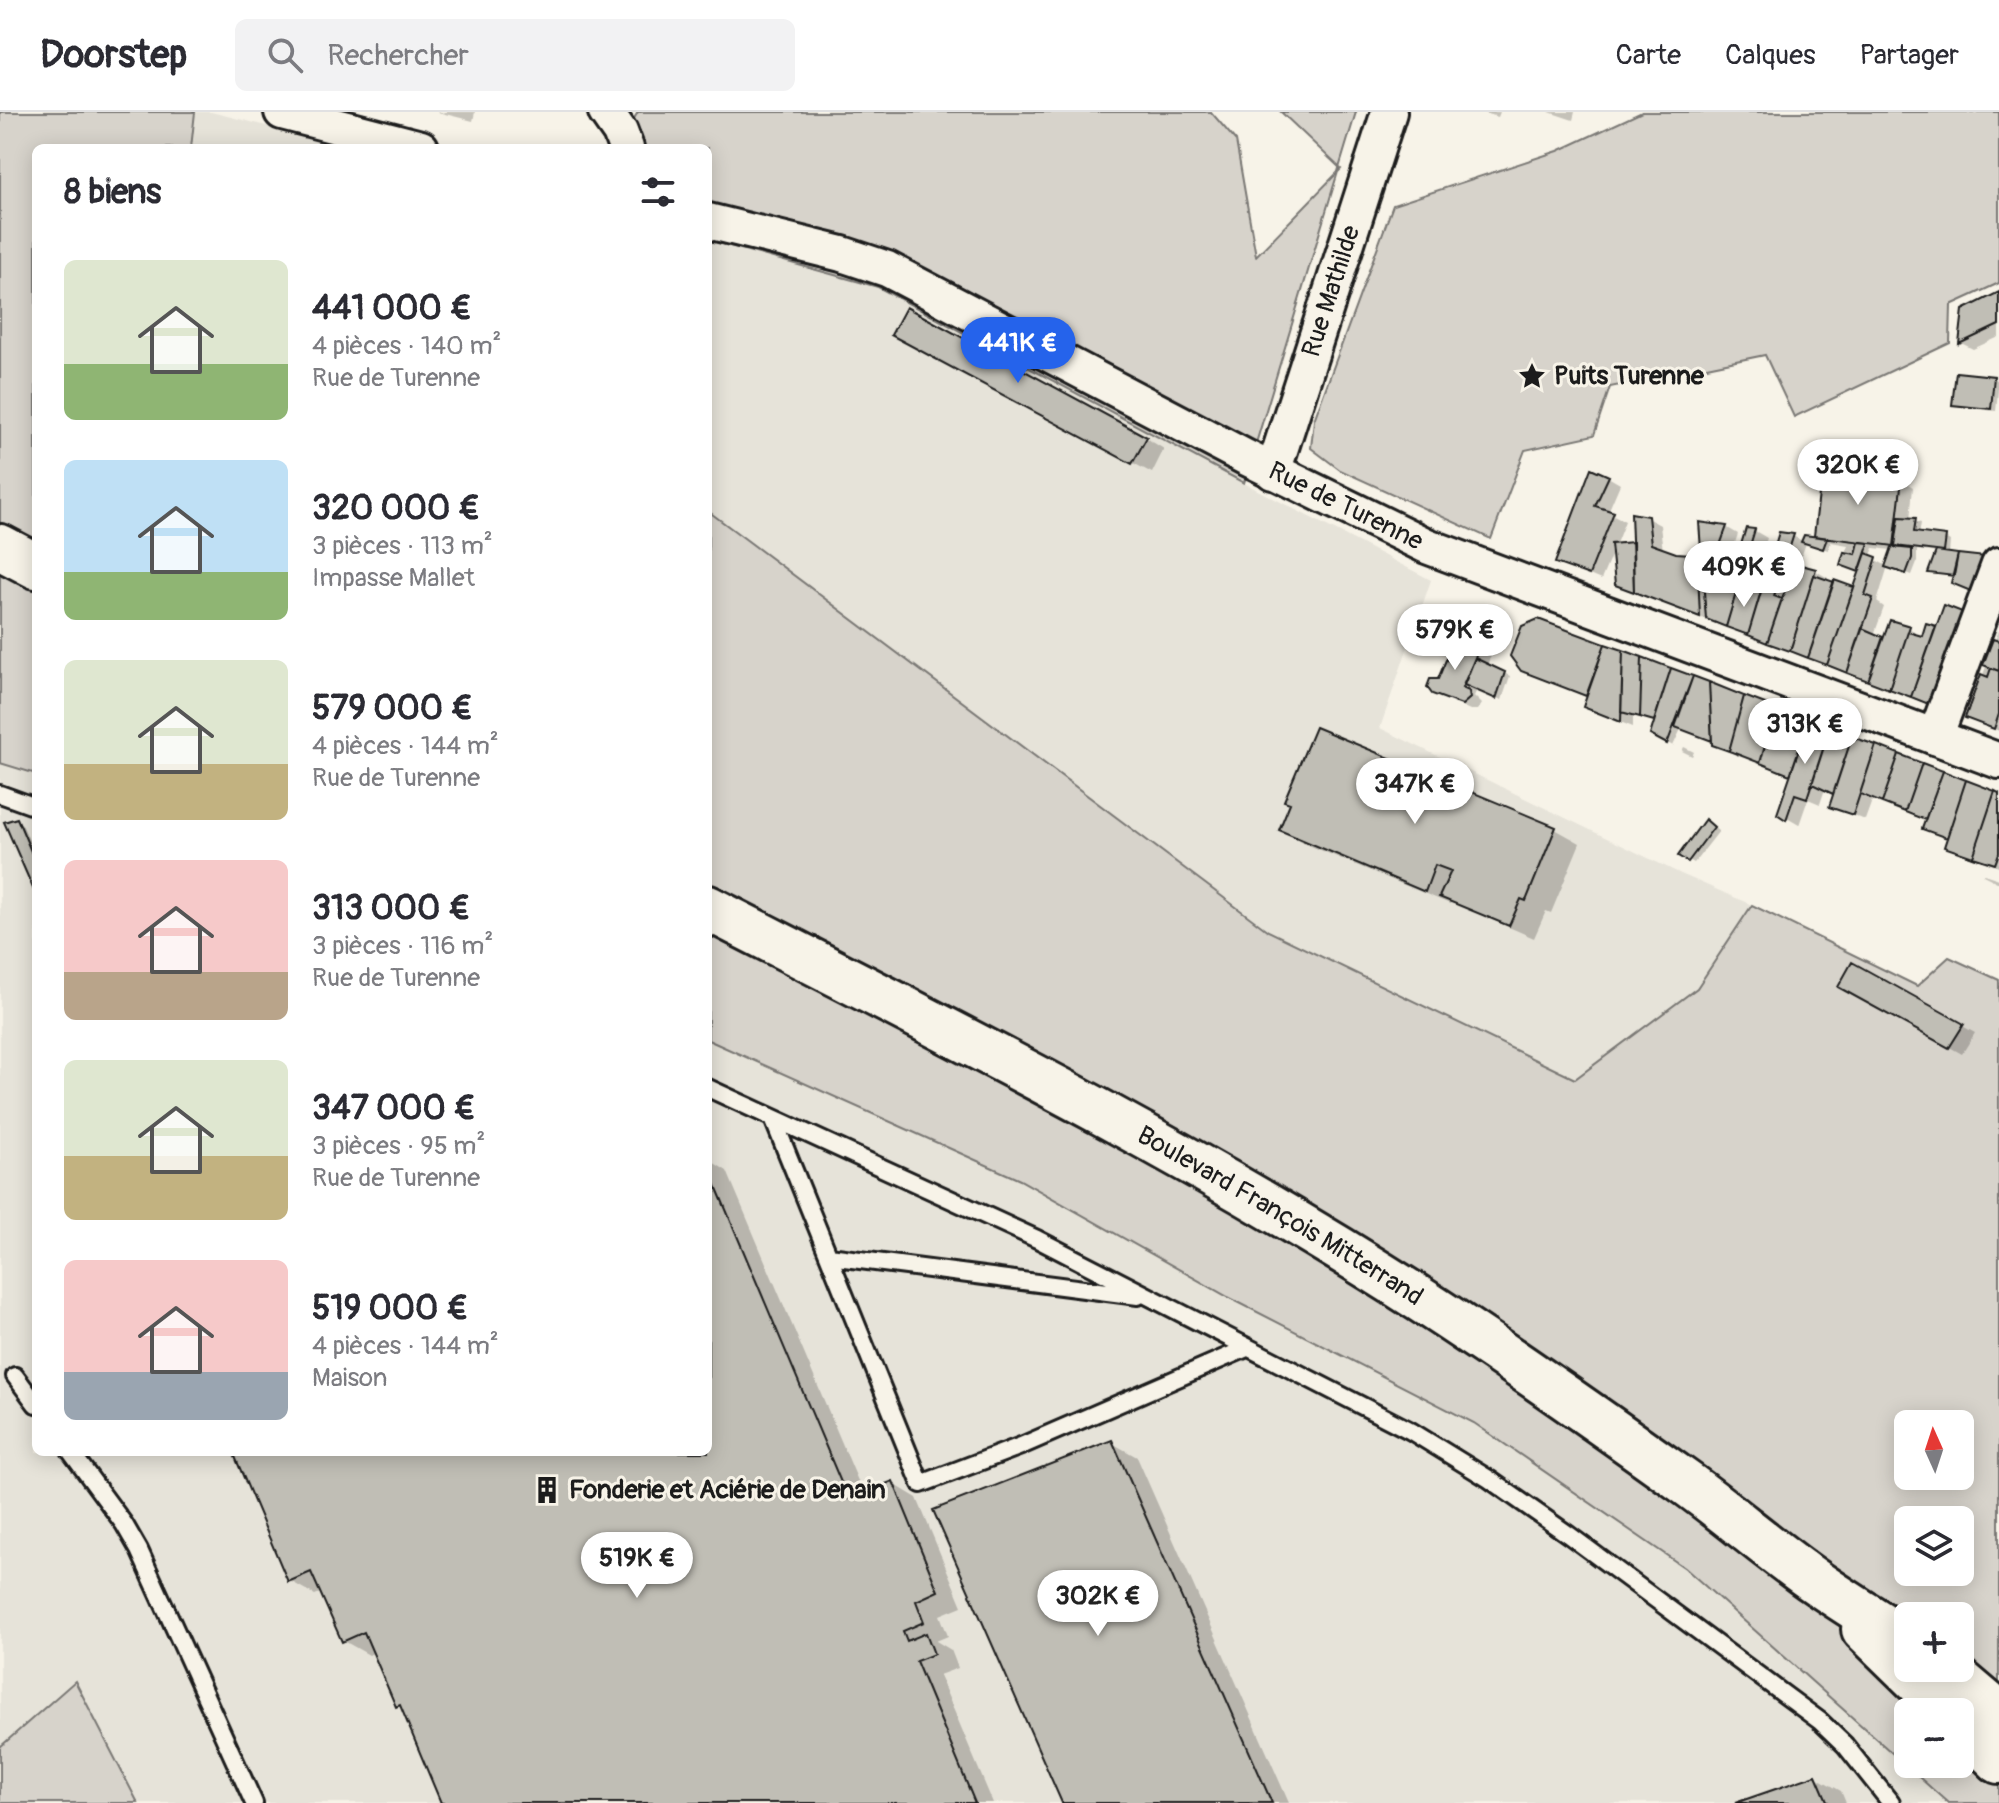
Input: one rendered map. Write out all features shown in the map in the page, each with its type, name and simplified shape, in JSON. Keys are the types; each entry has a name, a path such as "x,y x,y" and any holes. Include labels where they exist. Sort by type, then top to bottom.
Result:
{"main road":[{"path":"0,547 32,564"},
{"name":"Boulevard François Mitterrand","path":"712,910 1020,1068 1185,1157 1275,1210 1420,1299 1558,1392 1703,1495 1817,1583 1894,1633"},
{"name":"Boulevard François Mitterrand","path":"1817,1583 1935,1698"},
{"path":"1961,1682 1999,1714"},
{"path":"1974,1737 1999,1761"}],"street":[{"path":"282,112 406,144"},
{"path":"606,112 624,144"},
{"name":"Rue Mathilde","path":"1273,472 1389,112"},
{"name":"Rue de Turenne","path":"712,222 842,254 887,269 1370,520 1456,558 1999,761"},
{"path":"1935,737 1999,565"}],"lane":[{"path":"0,794 32,806"},
{"path":"712,1090 774,1121 1006,1224 1411,1431 1525,1504 1820,1721 1845,1745 1891,1803"},
{"path":"774,1121 921,1484 1021,1446 1247,1348"},
{"path":"829,1256 1152,1298"},
{"path":"15,1376 32,1399"},
{"path":"74,1456 139,1550 254,1803"}],"shaded area":[{"path":"0,112 195,112 191,144 32,144 32,773 0,763"},
{"path":"195,112 211,112 338,144 191,144"},
{"path":"638,112 1211,112 1236,141 1256,256 1338,172 1244,483 878,287 712,241 712,144 618,144"},
{"path":"1281,112 1356,112 1339,167"},
{"path":"1642,112 1999,112 1999,283 1951,305 1950,343 1794,417 1765,355 1610,387 1594,435 1525,450 1491,539 1340,470 1311,448 1314,420 1393,205 1558,151"},
{"path":"712,241 878,287 1431,580 1380,728 1681,874 1752,905 1697,988 1575,1079 1268,931 712,514"},
{"path":"712,514 1268,931 1575,1079 1697,988 1752,905 1917,986 1949,957 1999,980 1999,1803 1948,1803 1920,1778 1974,1778 1974,1698 1894,1698 1894,1755 1685,1568 1474,1423 1228,1297 1020,1180 712,1042"},
{"path":"0,763 32,773 32,1456 712,1456 712,1042 1020,1180 1228,1297 1474,1423 1685,1568 1894,1755 1894,1778 1920,1778 1948,1803 0,1803"},
{"path":"75,1681 138,1803 0,1803 0,1747"}],"building":[{"path":"1999,292 1999,325 1959,344 1963,310"},
{"path":"906,307 1147,437 1132,464 891,335"},
{"path":"1956,372 1994,376 1991,409 1952,405"},
{"path":"1591,468 1609,476 1595,506 1614,512 1589,575 1555,563"},
{"path":"1822,468 1902,478 1894,546 1814,536"},
{"path":"1631,513 1648,516 1651,544 1676,553 1691,554 1691,571 1698,571 1700,617 1634,592"},
{"path":"1899,517 1916,518 1914,532 1946,536 1944,552 1895,546"},
{"path":"1699,522 1727,526 1718,551 1737,558 1746,528 1755,529 1726,627 1706,619"},
{"path":"1779,532 1794,534 1774,596 1782,599 1767,643 1748,635"},
{"path":"1804,535 1827,538 1823,549 1801,542"},
{"path":"1633,542 1634,592 1615,585 1611,544"},
{"path":"1859,542 1869,543 1859,572 1840,565 1844,552 1856,554"},
{"path":"1892,547 1912,549 1906,574 1885,567"},
{"path":"1936,551 1958,554 1954,576 1928,573"},
{"path":"1866,553 1877,557 1865,595 1873,598 1847,673 1827,665"},
{"path":"1958,554 1986,557 1973,592 1951,583"},
{"path":"1794,563 1816,569 1790,651 1767,643"},
{"path":"1814,575 1834,582 1808,658 1790,651"},
{"path":"1834,580 1854,587 1827,665 1808,658"},
{"path":"1739,583 1761,591 1748,635 1726,627"},
{"path":"1944,605 1965,613 1931,705 1911,697"},
{"path":"1538,619 1605,644 1586,696 1521,671 1510,656 1522,626"},
{"path":"1890,620 1910,626 1889,689 1868,681"},
{"path":"1926,623 1936,626 1911,697 1889,689 1908,632 1922,636"},
{"path":"1862,628 1883,637 1868,681 1847,673"},
{"path":"1456,636 1480,646 1462,688 1469,691 1470,698 1462,705 1432,694 1427,687 1430,679 1438,679"},
{"path":"1993,639 1999,641 1999,671 1983,665"},
{"path":"1605,644 1623,650 1621,722 1583,707"},
{"path":"1623,650 1642,657 1640,717 1621,712"},
{"path":"1642,657 1671,668 1654,721 1640,717"},
{"path":"1475,658 1505,672 1496,699 1464,685"},
{"path":"1671,668 1693,676 1667,744 1650,735"},
{"path":"1991,668 1999,671 1999,714 1994,729 1965,718 1981,674 1988,677"},
{"path":"1693,676 1709,682 1712,741 1675,727"},
{"path":"1709,682 1744,696 1729,751 1712,745"},
{"path":"1744,696 1776,708 1760,763 1729,751"},
{"path":"1776,708 1809,720 1790,775 1760,763"},
{"path":"1809,720 1830,728 1807,798 1795,794 1786,820 1777,814"},
{"path":"1315,727 1556,827 1526,901 1521,899 1509,926 1439,897 1451,871 1435,865 1425,892 1279,830 1290,803 1284,801"},
{"path":"1830,728 1852,737 1833,794 1812,784"},
{"path":"1852,737 1876,745 1853,815 1829,807"},
{"path":"1876,745 1899,754 1882,803 1860,794"},
{"path":"1899,754 1922,763 1905,812 1882,803"},
{"path":"1922,763 1943,771 1925,820 1905,812"},
{"path":"1943,771 1966,780 1947,838 1922,829"},
{"path":"1966,780 1995,791 1973,857 1944,847"},
{"path":"1995,791 1999,793 1999,853 1995,864 1973,857"},
{"path":"17,818 32,854 32,886 4,822"},
{"path":"1705,819 1714,827 1688,862 1678,856"},
{"path":"1852,962 1964,1024 1949,1048 1838,987"},
{"name":"Fonderie et Aciérie de Denain","path":"712,1176 848,1499 893,1481 938,1591 916,1601 924,1622 903,1631 907,1641 926,1633 934,1654 916,1661 975,1803 441,1803 400,1705 396,1707 364,1632 342,1642 311,1572 288,1582 235,1456 712,1456"},
{"name":"Fonderie et Aciérie de Denain","path":"1112,1440 1272,1803 1062,1803 933,1510"},
{"path":"1816,1775 1828,1803 1735,1803"}],"place":[{"name":"Puits Turenne","path":"1532,376"},
{"name":"Fonderie et Aciérie de Denain","path":"547,1490"}]}
